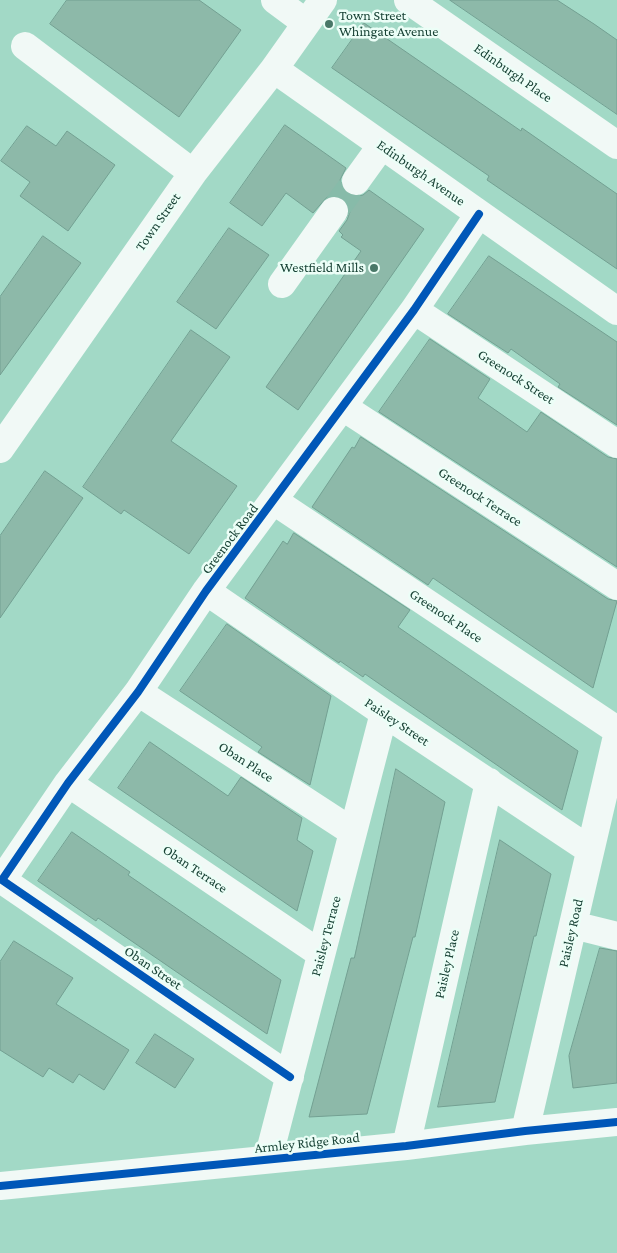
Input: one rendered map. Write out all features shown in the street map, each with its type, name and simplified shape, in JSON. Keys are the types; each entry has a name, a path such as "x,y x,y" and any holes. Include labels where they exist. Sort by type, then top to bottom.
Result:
{"street":[{"path":"275,0 306,23"},
{"name":"Town Street","path":"0,449 9,417 274,69 323,0"},
{"name":"Edinburgh Place","path":"408,0 617,145"},
{"path":"25,46 193,173"},
{"name":"Edinburgh Avenue","path":"274,69 617,311"},
{"path":"356,181 382,145"},
{"path":"282,284 334,211"},
{"name":"Greenock Road","path":"2,880 68,783 138,692 206,591 414,310 479,214"},
{"name":"Greenock Street","path":"414,310 617,444"},
{"name":"Greenock Terrace","path":"343,407 617,586"},
{"name":"Greenock Place","path":"274,501 617,730"},
{"name":"Paisley Street","path":"206,591 384,713 590,850"},
{"name":"Oban Place","path":"138,692 353,832"},
{"name":"Paisley Terrace","path":"268,1159 384,713"},
{"name":"Paisley Road","path":"525,1131 590,850 610,795 617,736"},
{"name":"Paisley Place","path":"406,1146 489,782"},
{"name":"Oban Terrace","path":"68,783 321,954"},
{"name":"Oban Street","path":"2,880 290,1077"},
{"path":"573,925 617,936"},
{"name":"Armley Ridge Road","path":"0,1186 406,1146 617,1122"}],"building":[{"path":"67,0 199,0 241,30 179,117 50,24"},
{"path":"450,0 557,0 594,24 617,40 617,114"},
{"path":"364,23 521,131 522,128 617,194 617,269 487,180 489,176 332,68"},
{"name":"Westfield Mills","path":"285,125 346,168 340,180 346,193 355,197 363,195 369,190 424,229 298,410 266,387 361,251 341,237 343,235 339,231 350,212 348,205 343,199 336,196 327,197 313,213 286,193 262,226 230,203"},
{"path":"27,126 56,146 67,131 115,165 68,231 20,196 30,182 1,161"},
{"path":"229,228 269,255 216,329 177,302"},
{"path":"43,236 81,263 0,375 0,297"},
{"path":"489,256 617,342 617,425 558,387 560,384 511,349 508,353 448,314"},
{"path":"191,330 230,357 171,441 237,486 189,554 124,510 121,514 83,487"},
{"path":"430,339 490,379 478,398 527,432 541,412 608,457 617,459 617,567 379,412"},
{"path":"361,437 608,599 617,601 593,688 433,578 428,585 312,507 352,447 354,448"},
{"path":"45,471 83,498 0,618 0,536"},
{"path":"294,533 410,610 398,627 578,751 562,810 365,674 363,677 340,661 339,663 245,598 283,541 287,544"},
{"path":"227,624 331,696 310,785 258,752 262,747 180,691"},
{"path":"150,742 228,796 241,777 302,818 297,840 313,851 297,911 118,788"},
{"path":"396,769 445,802 415,937 413,937 367,1114 309,1117 351,958 354,958"},
{"path":"72,832 130,872 128,875 281,980 267,1034 98,918 96,921 38,881"},
{"path":"500,840 551,874 536,936 534,936 495,1102 438,1107"},
{"path":"14,941 73,978 56,1004 129,1050 104,1090 79,1074 73,1083 49,1068 43,1077 0,1050 0,962"},
{"path":"600,948 617,951 617,1083 573,1088 569,1056"},
{"path":"155,1034 194,1059 175,1088 136,1063"}],"tunnel":[{"path":"334,211 356,181"}],"cycle path":[{"path":"290,1077 2,880 68,783 138,692 206,591 414,310 479,214"},
{"path":"0,1186 406,1146 617,1122"}],"place":[{"name":"Town Street Whingate Avenue","path":"329,24"},
{"name":"Westfield Mills","path":"374,268"}]}
